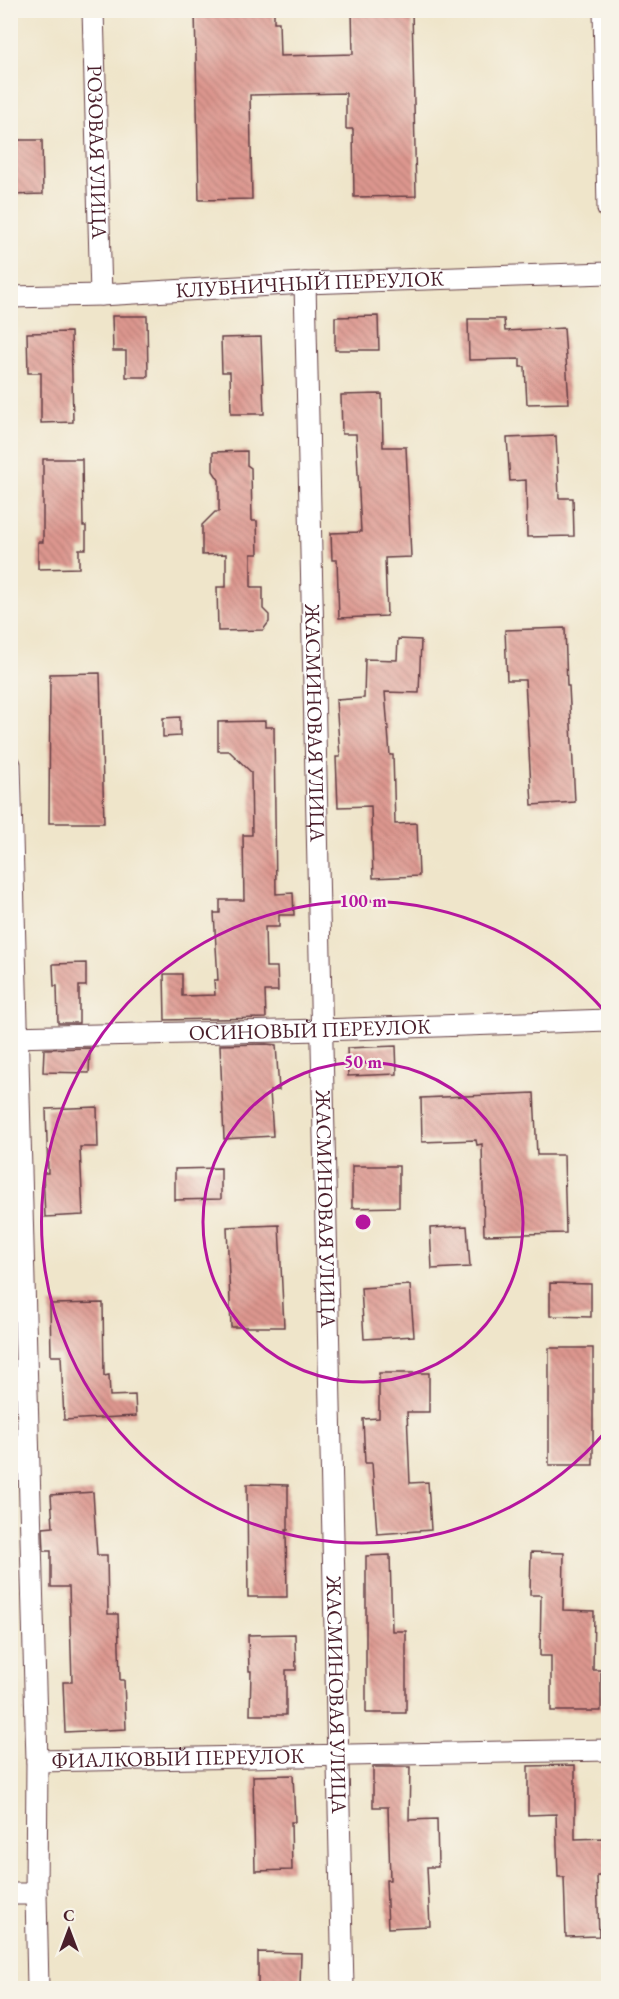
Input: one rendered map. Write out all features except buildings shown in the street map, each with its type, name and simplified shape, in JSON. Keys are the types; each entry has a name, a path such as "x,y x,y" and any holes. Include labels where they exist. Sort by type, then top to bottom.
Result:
{"street":[{"name":"РОЗОВАЯ УЛИЦА","path":"93,10 101,295"},
{"path":"604,10 609,208"},
{"name":"КЛУБНИЧНЫЙ ПЕРЕУЛОК","path":"10,297 101,295 305,283 609,273"},
{"name":"ЖАСМИНОВАЯ УЛИЦА","path":"305,283 343,1989"},
{"path":"10,764 14,1036 37,1761 38,1989"},
{"name":"ОСИНОВЫЙ ПЕРЕУЛОК","path":"14,1036 321,1030 609,1020"},
{"name":"ФИАЛКОВЫЙ ПЕРЕУЛОК","path":"37,1761 609,1750"},
{"path":"10,1894 36,1894"}]}
